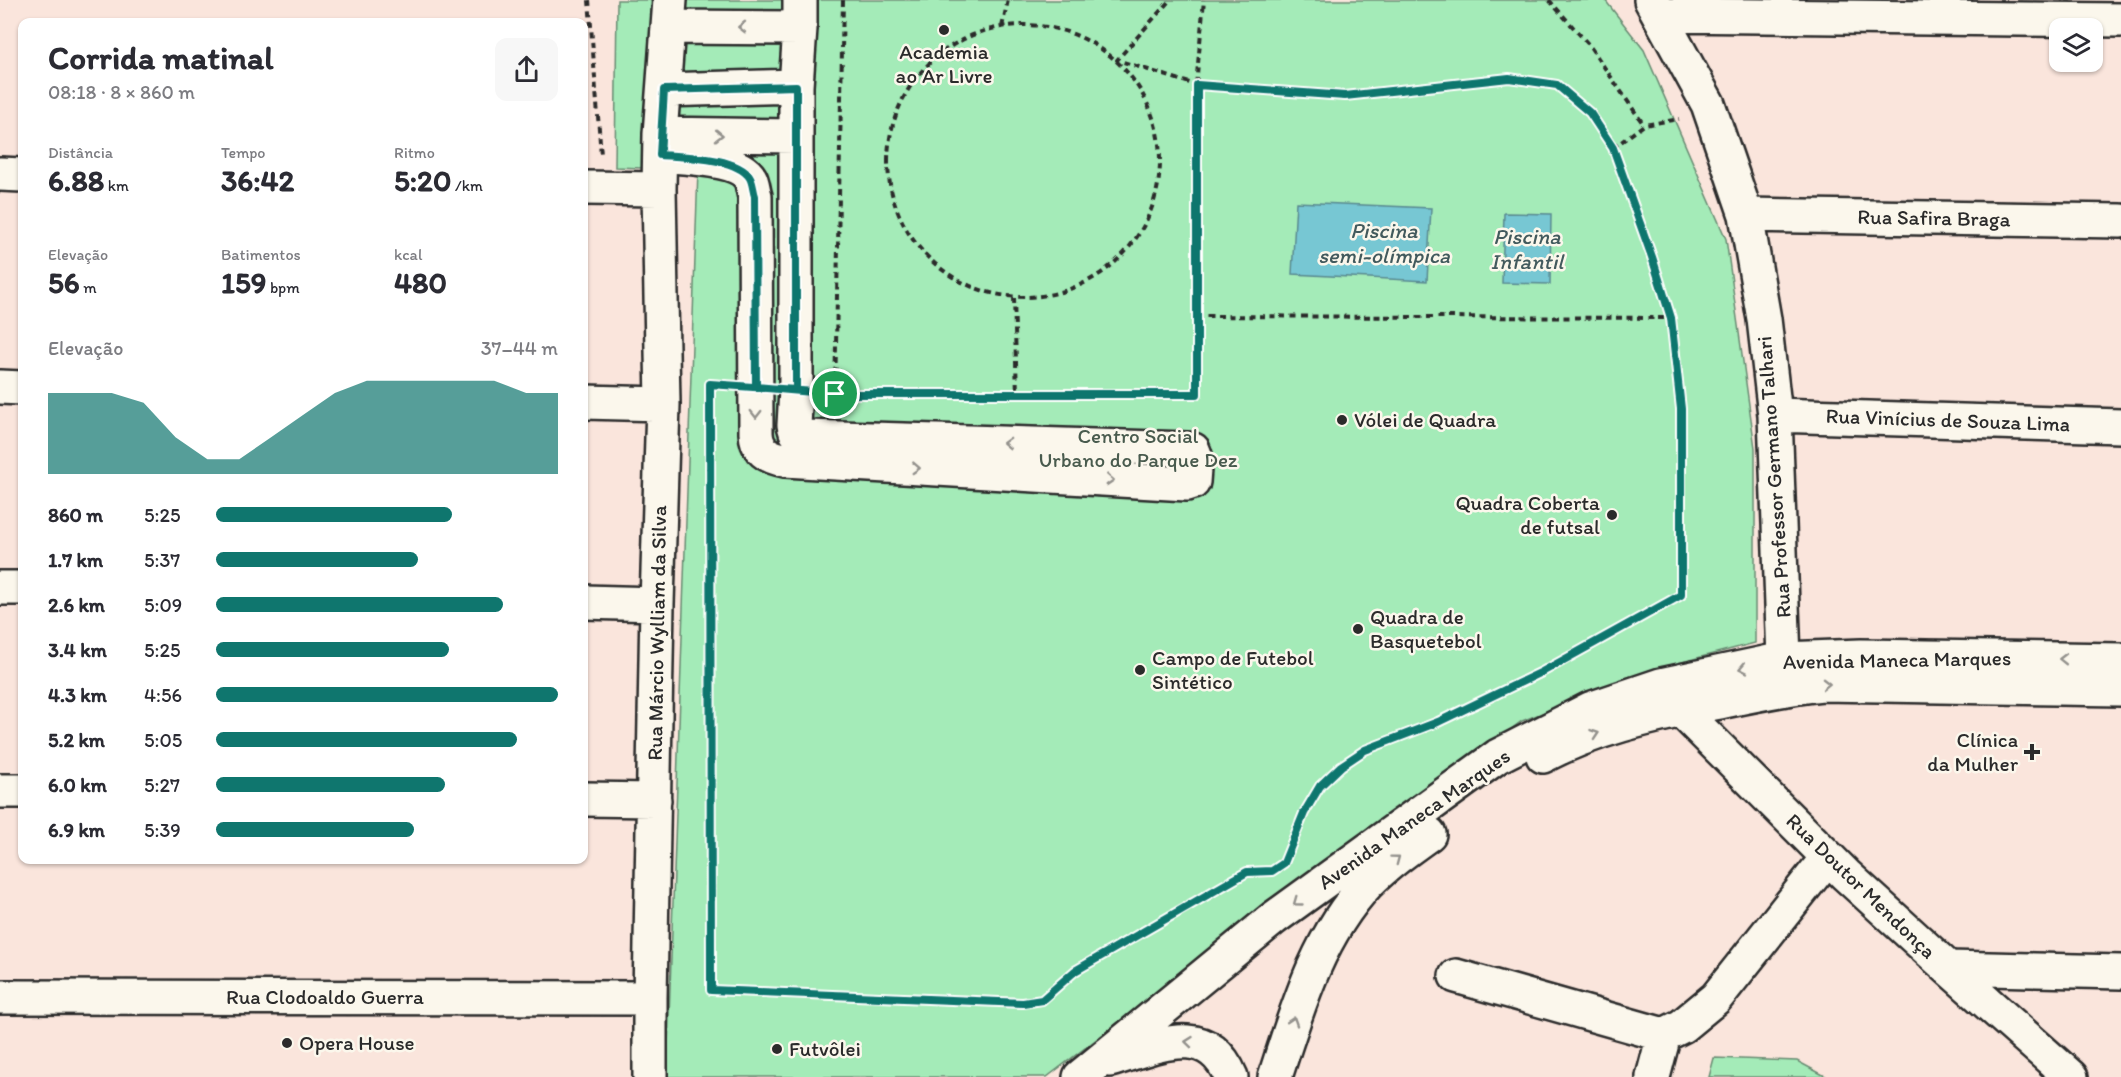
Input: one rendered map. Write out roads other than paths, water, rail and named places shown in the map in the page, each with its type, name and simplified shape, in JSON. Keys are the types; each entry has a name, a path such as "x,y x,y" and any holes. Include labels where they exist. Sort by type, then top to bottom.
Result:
{"street":[{"path":"1656,8 2121,20"},
{"name":"Rua Professor Germano Talhari","path":"1656,8 1708,104 1746,215 1764,319 1775,415 1785,673"},
{"path":"660,144 738,167 750,177 755,196 756,441 761,450 772,458 1187,484 1194,480 1195,455 1193,450 1188,449 807,437 796,432 796,86 800,14 669,14"},
{"name":"Rua Márcio Wylliam da Silva","path":"651,1077 650,998 657,604 663,404 659,189 669,14"},
{"path":"664,90 796,86"},
{"path":"660,144 796,136"},
{"path":"0,174 18,175"},
{"path":"594,188 659,189"},
{"name":"Rua Safira Braga","path":"1746,215 2121,221"},
{"path":"0,387 18,388"},
{"path":"588,402 663,404"},
{"name":"Rua Vinícius de Souza Lima","path":"1775,415 2121,426"},
{"path":"0,588 18,588"},
{"path":"588,602 657,604"},
{"name":"Avenida Maneca Marques","path":"1275,1077 1298,1008 1321,953 1345,911 1368,884 1389,864 1507,776 1568,743 1635,720 1681,710 1785,673 1861,656 2121,660"},
{"name":"Avenida Maneca Marques","path":"1088,1070 1274,918 1498,756 1590,709 1661,685 1785,673 1822,684 2121,689"},
{"name":"Rua Doutor Mendonça","path":"1661,685 1681,710 1828,857 1947,968 2071,1077"},
{"path":"0,791 18,791"},
{"path":"588,799 654,800"},
{"path":"1653,1077 1664,1035 1689,1020 1716,998 1828,857"},
{"path":"1947,968 2121,972"},
{"path":"1456,976 1664,1035"},
{"name":"Rua Clodoaldo Guerra","path":"0,997 650,998"},
{"path":"1088,1070 1175,1041 1189,1041 1204,1044 1215,1051 1224,1061 1231,1077"}],"water":[{"name":"Piscina semi-olímpica","path":"1296,202 1431,208 1427,281 1292,274"},
{"name":"Piscina Infantil","path":"1504,213 1551,214 1550,284 1502,283"}],"place":[{"name":"Academia ao Ar Livre","path":"944,30"},
{"name":"Vólei de Quadra","path":"1342,420"},
{"name":"Quadra Coberta de futsal","path":"1612,515"},
{"name":"Quadra de Basquetebol","path":"1358,629"},
{"name":"Campo de Futebol Sintético","path":"1140,670"},
{"name":"Clínica da Mulher","path":"2032,752"},
{"name":"Opera House","path":"287,1043"},
{"name":"Futvôlei","path":"777,1049"}],"park label":[{"name":"Centro Social Urbano do Parque Dez","path":"1138,448"}]}
